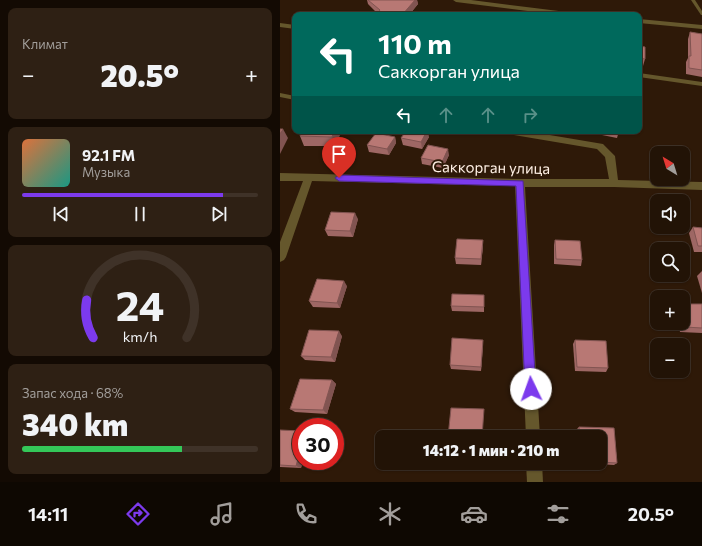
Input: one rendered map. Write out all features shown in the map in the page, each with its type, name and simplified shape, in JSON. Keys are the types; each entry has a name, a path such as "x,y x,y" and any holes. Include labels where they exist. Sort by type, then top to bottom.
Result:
{"street":[{"path":"456,0 551,12"},
{"path":"642,22 702,27"},
{"path":"280,25 292,27"},
{"path":"642,75 702,84"},
{"path":"280,95 292,97"},
{"path":"526,134 600,146 610,156 614,183"},
{"name":"Саккорган улица","path":"280,177 702,186"},
{"path":"280,257 309,177"},
{"path":"520,183 533,430"},
{"path":"534,470 535,482"}],"lane":[{"path":"692,0 702,14"}],"building":[{"path":"368,0 415,0 405,12 378,12 380,10"},
{"path":"690,32 702,34 702,70 689,68 689,56 691,56"},
{"path":"642,46 645,47 645,59 642,58"},
{"path":"301,134 333,134 332,137 300,136"},
{"path":"375,134 395,137 387,149 367,145"},
{"path":"404,134 425,134 421,142 401,138"},
{"path":"428,145 448,149 442,162 421,158"},
{"path":"331,212 355,213 350,231 325,230"},
{"path":"693,227 702,228 702,246 698,246"},
{"path":"457,239 483,240 481,259 455,258"},
{"path":"555,240 580,241 582,260 556,259"},
{"path":"317,279 344,281 337,303 309,301"},
{"path":"452,294 484,295 484,307 451,306"},
{"path":"690,304 702,304 702,328 690,327"},
{"path":"309,330 339,331 331,357 301,356"},
{"path":"452,338 483,340 481,367 450,365"},
{"path":"575,340 606,341 608,368 577,367"},
{"path":"300,379 332,380 323,410 290,409"},
{"path":"451,408 484,409 482,430 449,430"},
{"path":"579,427 614,428 617,463 607,462 607,430 579,430"},
{"path":"280,430 292,431 292,466 280,465"}],"route":[{"path":"339,178 520,183 531,389"}]}
